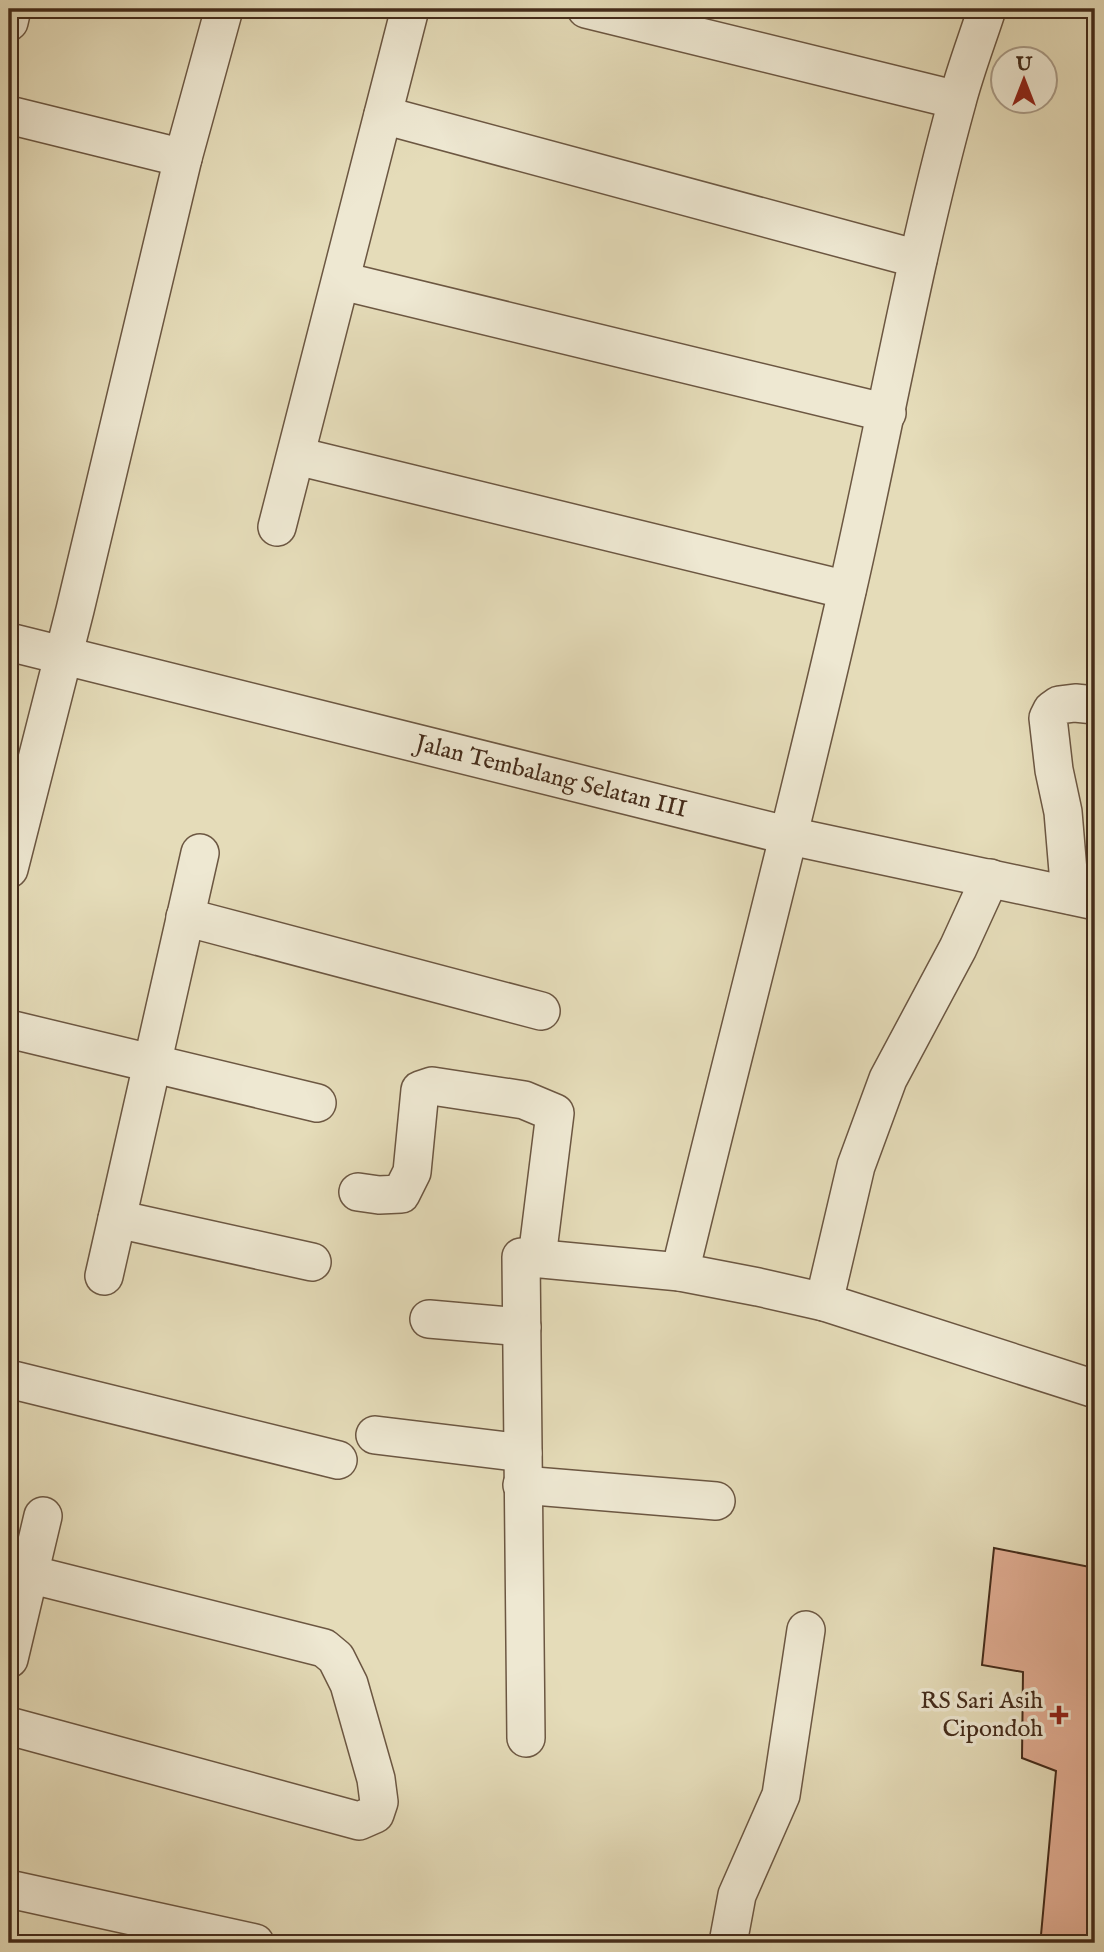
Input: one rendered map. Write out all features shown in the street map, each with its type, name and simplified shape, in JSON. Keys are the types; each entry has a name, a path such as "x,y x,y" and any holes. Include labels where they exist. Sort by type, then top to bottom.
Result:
{"street":[{"path":"9,22 12,9"},
{"path":"9,869 183,158 224,9"},
{"path":"277,527 410,9"},
{"path":"586,9 957,100"},
{"path":"680,1272 790,835 887,413 918,259 957,100 987,9"},
{"path":"9,115 183,158"},
{"path":"383,115 918,259"},
{"path":"342,281 887,413"},
{"path":"297,456 847,590"},
{"name":"Jalan Tembalang Selatan III","path":"9,642 790,835 1083,898"},
{"path":"1083,898 1054,770 1048,718 1052,710 1059,705 1095,705"},
{"path":"104,1276 200,853"},
{"path":"824,1302 856,1167 888,1079 958,947 990,878"},
{"path":"186,917 541,1011"},
{"path":"9,1029 317,1103"},
{"path":"358,1192 401,1194 412,1171 420,1090 432,1086 524,1100 555,1113 537,1258"},
{"path":"117,1219 312,1262"},
{"path":"526,1738 521,1257 680,1272 824,1302 1095,1389"},
{"path":"429,1319 522,1327"},
{"path":"9,1379 338,1460"},
{"path":"375,1435 523,1469 716,1501"},
{"path":"9,1659 43,1516"},
{"path":"9,1726 359,1821 375,1814 379,1802 376,1779 349,1685 336,1658 324,1647 29,1574"},
{"path":"728,1943 737,1895 781,1795 806,1630"},
{"path":"9,1889 255,1943"}],"building":[{"name":"RS Sari Asih Cipondoh","path":"994,1548 1095,1568 1095,1941 1041,1935 1056,1771 1022,1758 1023,1672 982,1665"}],"place":[{"name":"RS Sari Asih Cipondoh","path":"1059,1715"}]}
